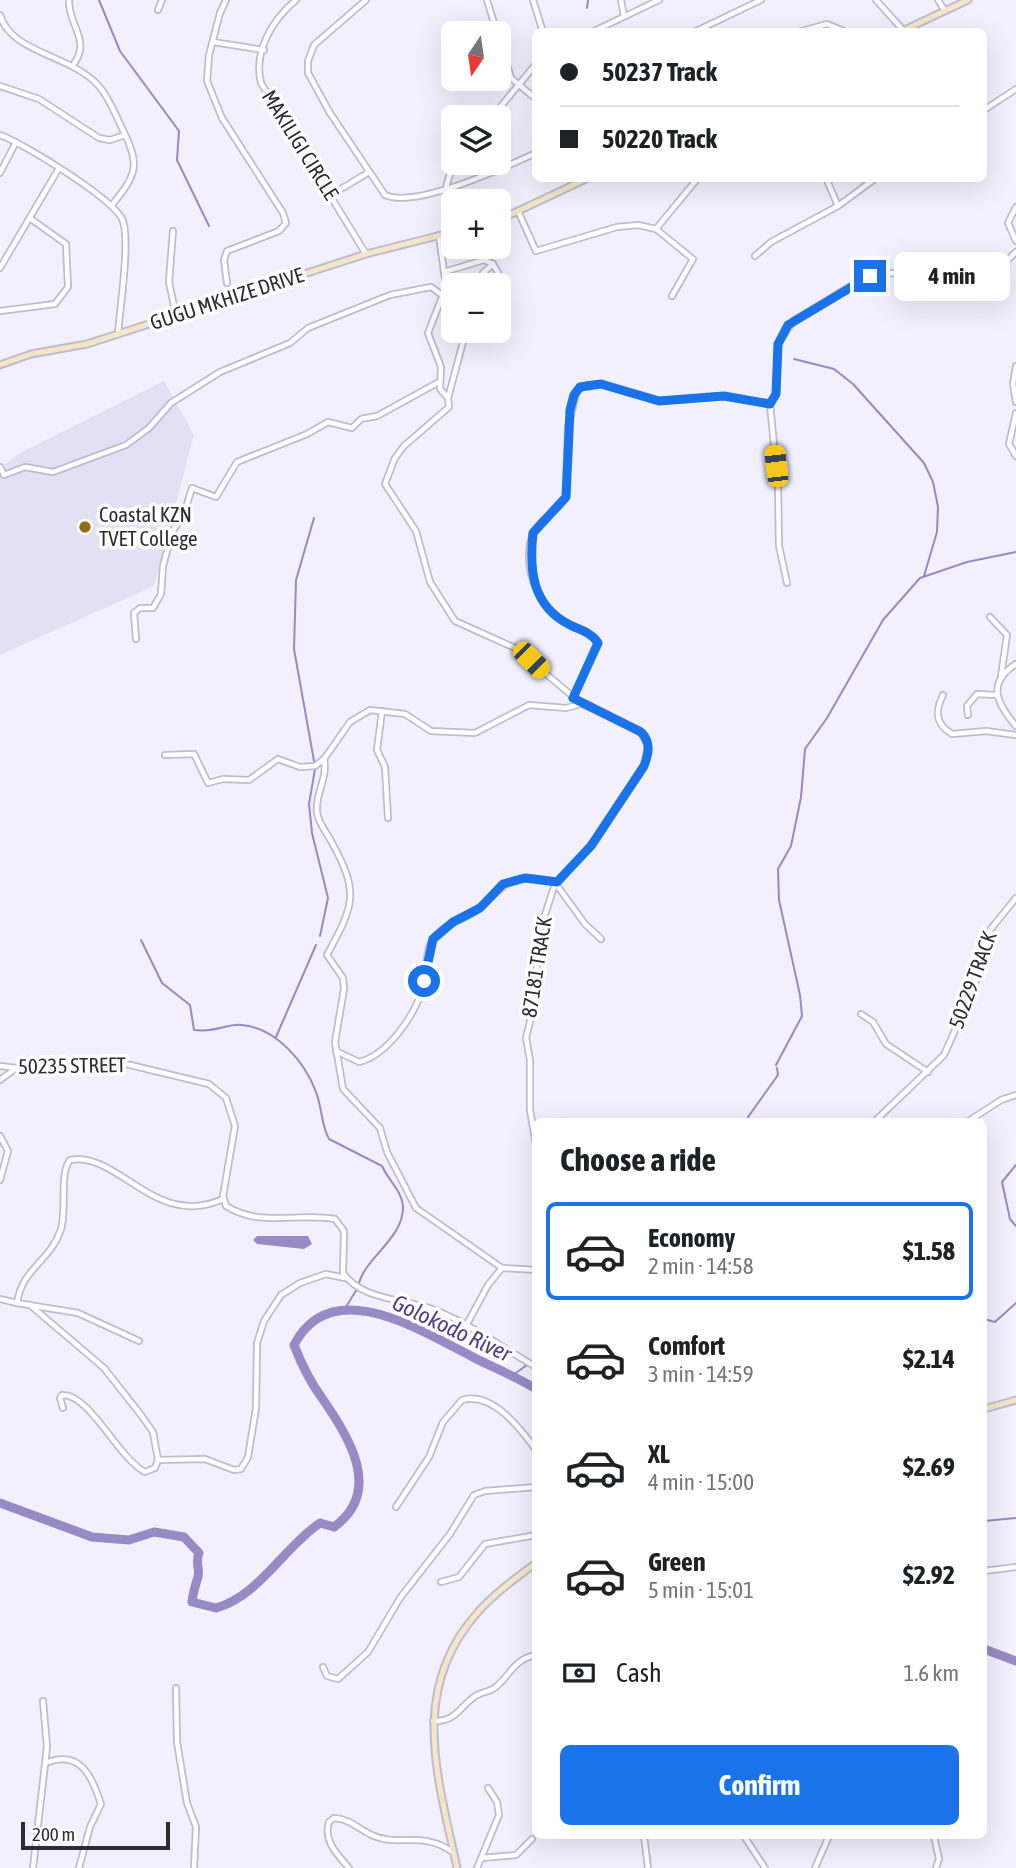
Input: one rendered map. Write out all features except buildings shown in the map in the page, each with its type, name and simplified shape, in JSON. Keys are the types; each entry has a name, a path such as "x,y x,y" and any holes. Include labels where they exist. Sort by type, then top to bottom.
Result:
{"street":[{"path":"69,0 82,43 73,65"},
{"path":"158,9 162,0"},
{"path":"226,0 206,71 210,92 222,118 283,213 286,223 272,235 228,251 224,260 227,283"},
{"name":"MAKILIGI CIRCLE","path":"296,0 271,24 260,77 264,89 366,254"},
{"path":"366,0 314,45 308,67 312,82 369,172 390,197 441,189"},
{"path":"487,0 494,21"},
{"path":"533,0 542,28"},
{"path":"621,0 624,16"},
{"path":"601,28 659,0"},
{"path":"702,28 761,0"},
{"path":"876,0 899,28"},
{"path":"938,0 945,11"},
{"path":"908,28 968,0"},
{"path":"0,15 6,30 20,43 73,65 105,93 125,135 135,167 130,181 112,205"},
{"path":"812,28 827,24 836,28"},
{"path":"213,42 264,50"},
{"path":"502,105 532,69"},
{"path":"511,76 517,86 532,96"},
{"path":"0,86 39,99 99,138 110,140 125,135"},
{"path":"987,108 1016,89"},
{"path":"0,135 59,168 112,205 121,217 124,232 118,334"},
{"path":"0,173 16,142"},
{"path":"448,175 444,189 477,181 532,155"},
{"path":"0,268 59,168"},
{"path":"331,195 369,172"},
{"path":"511,214 580,182"},
{"path":"656,229 695,182"},
{"path":"828,182 838,206"},
{"path":"755,256 779,236 838,206 871,182"},
{"path":"1016,206 1008,223 1016,241"},
{"path":"518,211 536,251 617,227 638,225 656,229 692,257 692,264 672,296"},
{"path":"0,312 55,304 68,287 66,244 31,219"},
{"path":"173,231 169,282 176,316"},
{"path":"439,235 444,272 484,260 492,264 498,273"},
{"name":"GUGU MKHIZE DRIVE","path":"0,365 19,356 87,344 366,254 439,235"},
{"path":"787,583 779,546 778,486 770,404 776,394 778,344 793,321 870,276 894,272 982,276 999,269 1016,252"},
{"path":"483,273 492,264"},
{"path":"0,467 4,475 25,467 53,472 116,450 149,428 178,397 220,372 290,343 308,328 404,291 431,287 441,294"},
{"path":"441,300 431,318 428,333 441,367 440,389 448,398"},
{"path":"448,398 463,343"},
{"path":"1016,366 1016,402"},
{"path":"136,639 134,612 140,608 153,608 159,602 163,566 172,532 184,514 192,488 216,497 237,462 307,434 328,422 352,428 361,419 377,416 440,382"},
{"path":"573,698 598,643 592,636 559,619 551,611 533,584 531,564 533,533 566,497 568,427 577,390 587,385 601,384 659,401 724,396 770,404"},
{"name":"87181 TRACK","path":"448,398 447,411 400,450 385,484 416,531 430,582 455,621 515,648 573,698 641,732 647,740 648,752 644,766 595,840 557,883 540,929 536,953 538,989 526,1038 530,1060 532,1122"},
{"path":"1016,413 1009,444 1016,456"},
{"path":"990,617 1007,635 996,695 999,706 1016,726"},
{"path":"1001,677 1016,664"},
{"path":"968,715 967,706 977,694 996,695"},
{"path":"943,695 937,718 940,725 952,734 986,731 1016,735"},
{"path":"165,755 194,754 204,780 210,784 223,779 249,780 278,759 305,768 315,766 324,759 350,722 366,711 405,714 431,731 475,733 529,705 566,708 582,704"},
{"path":"382,711 377,750 385,767 388,818"},
{"path":"324,759 325,780 317,812 347,873 351,901 346,919 327,955 340,972 344,989 336,1051 343,1088 380,1128 387,1152 416,1208 502,1268 532,1270"},
{"path":"336,1051 359,1062 378,1053 393,1038 420,996 429,948 439,932 480,908 503,884 525,878 557,883 585,924 601,939"},
{"name":"50229 TRACK","path":"878,1118 944,1055 962,1015 990,930 1016,898"},
{"path":"861,1014 873,1022 886,1044 928,1072"},
{"name":"50235 STREET","path":"0,1066 15,1068 126,1064 195,1079 218,1089 226,1098 235,1126 223,1199"},
{"path":"0,1080 15,1068"},
{"path":"973,1118 1001,1100 1016,1095"},
{"path":"0,1136 8,1151 0,1180"},
{"path":"17,1303 23,1278 45,1256 59,1235 65,1210 65,1172 70,1160 96,1165 154,1196 176,1204 198,1207 223,1199 226,1206 242,1214 267,1220 335,1219 344,1231 342,1267 346,1279"},
{"path":"467,1324 488,1285 502,1268"},
{"path":"158,1460 205,1459 234,1470 242,1469 248,1457 256,1408 257,1343 264,1321 281,1296 300,1283 326,1274 346,1279 361,1289 433,1309 467,1324 532,1365"},
{"path":"0,1299 78,1313 139,1341"},
{"path":"30,1305 104,1368 151,1427 158,1460 151,1472 138,1468 121,1452 96,1418 74,1397 62,1395 60,1398 63,1408"},
{"path":"396,1507 429,1457 443,1422 462,1400 476,1398 489,1402 520,1429 532,1445"},
{"path":"987,1408 1016,1400"},
{"path":"323,1667 327,1676 338,1679 361,1659 400,1598 450,1534 474,1495 485,1491 532,1487"},
{"path":"441,1582 459,1577 485,1544 532,1536"},
{"path":"457,1868 435,1763 433,1721 441,1675 463,1632 492,1598 532,1566"},
{"path":"987,1571 1016,1567"},
{"path":"433,1721 450,1720 475,1696 498,1686 517,1661 532,1656"},
{"path":"176,1688 177,1742 187,1803 196,1827 194,1868"},
{"path":"33,1868 46,1763 43,1701"},
{"path":"46,1763 64,1758 77,1763 88,1774 98,1795 100,1808 90,1827 79,1868"},
{"path":"477,1868 499,1812 488,1788"},
{"path":"349,1868 335,1852 327,1836 329,1822 334,1818 349,1821 375,1837 419,1839 454,1853"},
{"path":"482,1858 516,1855 533,1839"},
{"path":"644,1839 648,1868"},
{"path":"746,1839 765,1868"},
{"path":"815,1868 828,1839"},
{"path":"935,1839 939,1859 936,1868"}],"shaded area":[{"name":"Coastal KZN TVET College","path":"164,381 194,435 154,586 0,655 0,468 18,454"},
{"path":"257,1236 308,1236 312,1244 304,1249 257,1244 253,1240"}],"waterway":[{"path":"99,0 120,51 179,131 177,160 209,226"},
{"path":"587,8 588,0"},
{"path":"794,359 834,369 853,384 924,463 933,482 938,507 937,532 924,576"},
{"path":"314,518 296,580 294,649 314,761"},
{"path":"776,1065 802,1016 800,995 779,900 778,869 791,846 801,797 805,749 827,718 883,620 920,578 967,562 1016,552"},
{"path":"315,769 309,804 312,833 328,898 320,936"},
{"path":"141,940 162,983 190,1005 194,1030 242,1025 266,1033 277,1040 288,1048 305,1069 318,1098 329,1139 382,1166 400,1195 402,1217 398,1228 369,1264 359,1283"},
{"path":"276,1037 316,945"},
{"path":"748,1118 778,1075 777,1068"},
{"path":"1016,1165 1002,1182 1010,1219 1016,1226"},
{"path":"344,1310 357,1289"},
{"path":"987,1320 995,1322 1016,1303"},
{"name":"Golokodo River","path":"0,1503 92,1537 129,1540 154,1532 184,1537 199,1553 192,1602 216,1608 245,1593 320,1523 334,1527 349,1513 357,1497 359,1480 350,1446 310,1379 294,1345 310,1324 330,1313 353,1310 377,1314 426,1333 532,1387"},
{"path":"513,1375 527,1365"},
{"path":"987,1521 1016,1518"},
{"name":"Golokodo River","path":"987,1650 1016,1661"}],"place":[{"name":"Coastal KZN TVET College","path":"85,527"}],"route":[{"path":"424,981 433,939 453,922 480,908 503,884 525,878 557,882 595,840 644,766 648,752 647,740 641,732 586,707 573,698 598,649 598,643 592,636 567,624 551,611 538,594 531,575 533,533 563,503 568,490 568,427 575,392 580,387 593,383 659,401 724,396 748,398 770,404 776,394 778,344 788,325 870,276"}]}
